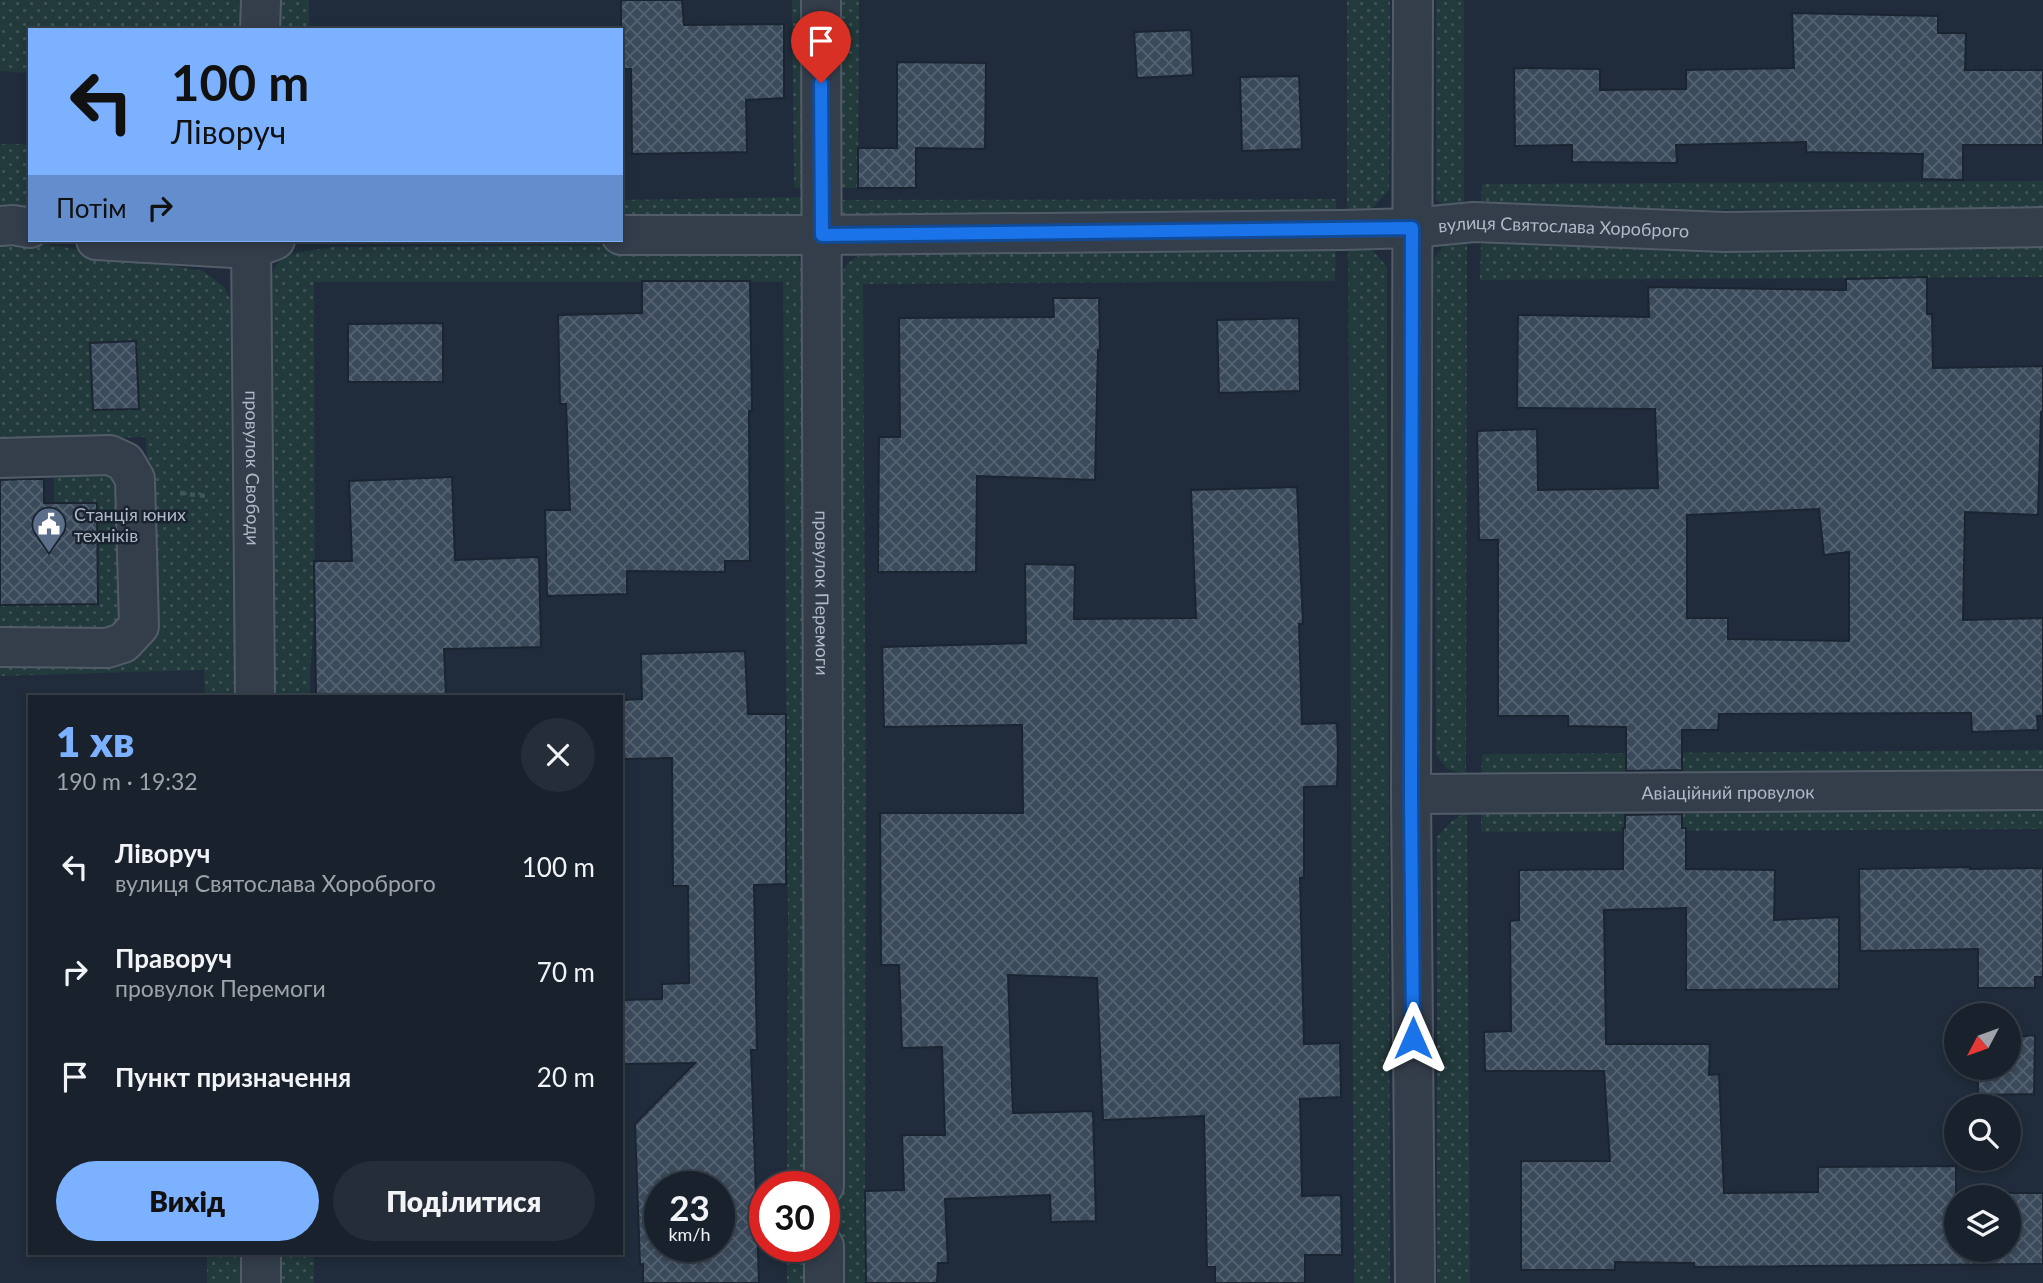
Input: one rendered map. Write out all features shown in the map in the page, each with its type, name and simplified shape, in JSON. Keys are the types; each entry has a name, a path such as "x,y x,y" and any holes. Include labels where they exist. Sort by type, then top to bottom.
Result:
{"street":[{"path":"260,28 261,0"},
{"name":"провулок Перемоги","path":"821,0 824,1171"},
{"path":"1413,0 1411,794 1415,1283"},
{"name":"вулиця Святослава Хороброго","path":"623,235 1412,228 1474,222 1725,232 2043,228"},
{"path":"0,226 28,228"},
{"path":"205,242 259,243"},
{"name":"провулок Свободи","path":"255,695 253,497 259,243"},
{"path":"0,458 110,454 125,462 135,479 139,626 123,643 107,648 0,646"},
{"name":"Авіаційний провулок","path":"1411,794 2043,790"},
{"path":"261,1255 261,1283"},
{"path":"824,1262 824,1283"}],"path":[{"path":"135,479 179,493 253,497"}],"green space":[{"path":"0,0 246,0 246,28 28,28 28,73 0,71"},
{"path":"273,0 309,0 309,28 273,28"},
{"path":"792,0 808,0 809,187 794,188"},
{"path":"835,0 859,0 858,188 837,188"},
{"path":"1347,0 1390,0 1389,190 1370,211 1347,217"},
{"path":"1436,0 1464,0 1464,208 1447,208 1436,200"},
{"path":"0,144 28,144 28,212 0,209"},
{"path":"2043,181 2043,207 1480,212 1482,184"},
{"path":"810,197 805,210 795,218 623,219 623,200"},
{"path":"1336,199 1336,219 842,222 837,200"},
{"path":"2043,239 2043,277 1480,280 1481,243"},
{"path":"27,241 203,271 224,287 239,316 240,695 205,695 204,670 0,676 0,663 154,624 146,437 0,441 0,243"},
{"path":"1467,241 1466,774 1447,769 1436,755 1434,258 1445,244"},
{"path":"1336,242 1335,281 863,284 867,1283 840,1283 834,288 847,264 862,253"},
{"path":"1348,242 1372,250 1387,267 1390,1283 1354,1283"},
{"path":"786,244 798,256 805,277 806,1171 787,1171 788,917 783,282 314,282 315,608 310,695 273,695 268,300 276,266 284,258 333,247"},
{"path":"54,465 100,467 114,478 124,505 128,606 119,623 100,632 0,632 0,605 98,604 97,504 54,503"},
{"path":"2043,750 2043,775 1481,779 1482,754"},
{"path":"2043,807 2043,829 1481,832 1481,810"},
{"path":"1467,811 1470,1283 1437,1283 1437,837 1452,821"},
{"path":"207,1255 243,1255 243,1283 207,1283"},
{"path":"281,1255 314,1255 314,1283 281,1283"},
{"path":"787,1262 806,1262 806,1283 787,1283"}],"building":[{"path":"621,0 682,0 684,25 784,24 784,98 746,100 747,152 632,154 631,69 623,69"},
{"path":"1792,13 1938,16 1938,33 1966,33 1965,70 2043,70 2043,145 1963,145 1963,180 1922,179 1923,154 1806,152 1806,142 1676,145 1677,163 1572,162 1572,145 1515,146 1514,68 1600,69 1600,90 1686,89 1686,70 1794,68"},
{"path":"1191,30 1193,75 1137,78 1134,32"},
{"path":"897,62 986,63 985,149 916,148 916,188 858,188 858,148 897,148"},
{"path":"1299,76 1302,149 1242,151 1240,77"},
{"path":"1927,277 1927,314 1932,314 1933,368 2043,366 2038,515 1965,512 1963,620 2043,618 2043,716 2037,716 2038,730 1972,732 1971,713 1719,714 1718,730 1682,730 1682,770 1626,771 1626,727 1568,726 1568,716 1498,716 1498,540 1479,540 1477,431 1537,429 1538,490 1658,488 1655,409 1517,408 1518,315 1649,317 1648,287 1846,290 1846,279","holes":["1819,509 1824,555 1849,552 1849,641 1728,639 1728,618 1687,618 1687,515"]},
{"path":"642,281 750,281 750,561 725,561 725,572 627,571 627,594 547,596 545,510 570,510 566,404 560,404 558,315 642,313"},
{"path":"1053,298 1099,298 1100,350 1095,480 977,476 976,572 878,572 879,437 900,437 899,318 1054,317"},
{"path":"1299,318 1300,391 1219,393 1217,320"},
{"path":"443,323 443,382 348,382 348,324"},
{"path":"136,341 139,409 93,410 90,343"},
{"path":"452,477 455,560 539,557 541,647 444,649 446,695 316,695 314,561 352,561 349,481"},
{"name":"Станція юних техніків","path":"44,479 44,503 97,503 98,604 0,605 0,480"},
{"path":"1297,487 1303,624 1299,624 1302,724 1337,723 1338,753 1337,786 1304,787 1304,878 1300,878 1304,1044 1340,1043 1341,1097 1300,1099 1302,1196 1341,1195 1342,1255 1305,1255 1305,1283 1215,1283 1215,1267 1207,1267 1204,1116 1103,1120 1097,978 1008,975 1013,1113 1093,1111 1096,1221 1051,1222 1050,1195 945,1199 948,1263 938,1263 937,1283 866,1283 865,1191 904,1190 902,1135 945,1135 942,1047 902,1048 899,965 881,965 880,813 1023,813 1022,725 884,727 882,647 1026,643 1025,564 1075,565 1074,619 1196,618 1191,490"},
{"path":"745,651 748,714 786,714 786,884 754,885 757,1050 751,1050 755,1171 749,1171 749,1262 758,1262 759,1283 643,1283 635,1124 695,1063 623,1064 623,1000 662,999 662,984 689,983 688,886 673,886 672,758 623,759 623,700 642,699 641,654"},
{"path":"1682,814 1682,828 1686,828 1686,869 1775,870 1774,920 1839,917 1839,989 1686,990 1686,908 1604,910 1606,1044 1710,1044 1709,1075 1719,1074 1724,1193 1818,1192 1818,1167 1944,1166 1944,1171 1956,1171 1956,1185 1944,1185 1944,1262 2021,1262 2021,1193 2043,1193 2043,1264 1694,1267 1694,1263 1615,1262 1615,1270 1521,1270 1521,1161 1610,1161 1604,1071 1485,1071 1484,1032 1511,1031 1510,921 1519,920 1519,870 1623,869 1625,815"},
{"path":"2043,868 2043,977 2035,977 2035,988 1978,988 1978,949 1860,951 1859,869"},
{"path":"2035,1035 2034,1094 1978,1094 1978,1080 2021,1080 2021,1037"}],"place":[{"name":"Станція юних техніків","path":"49,554"}],"route":[{"path":"821,83 822,235 1412,228 1413,1038"}]}
